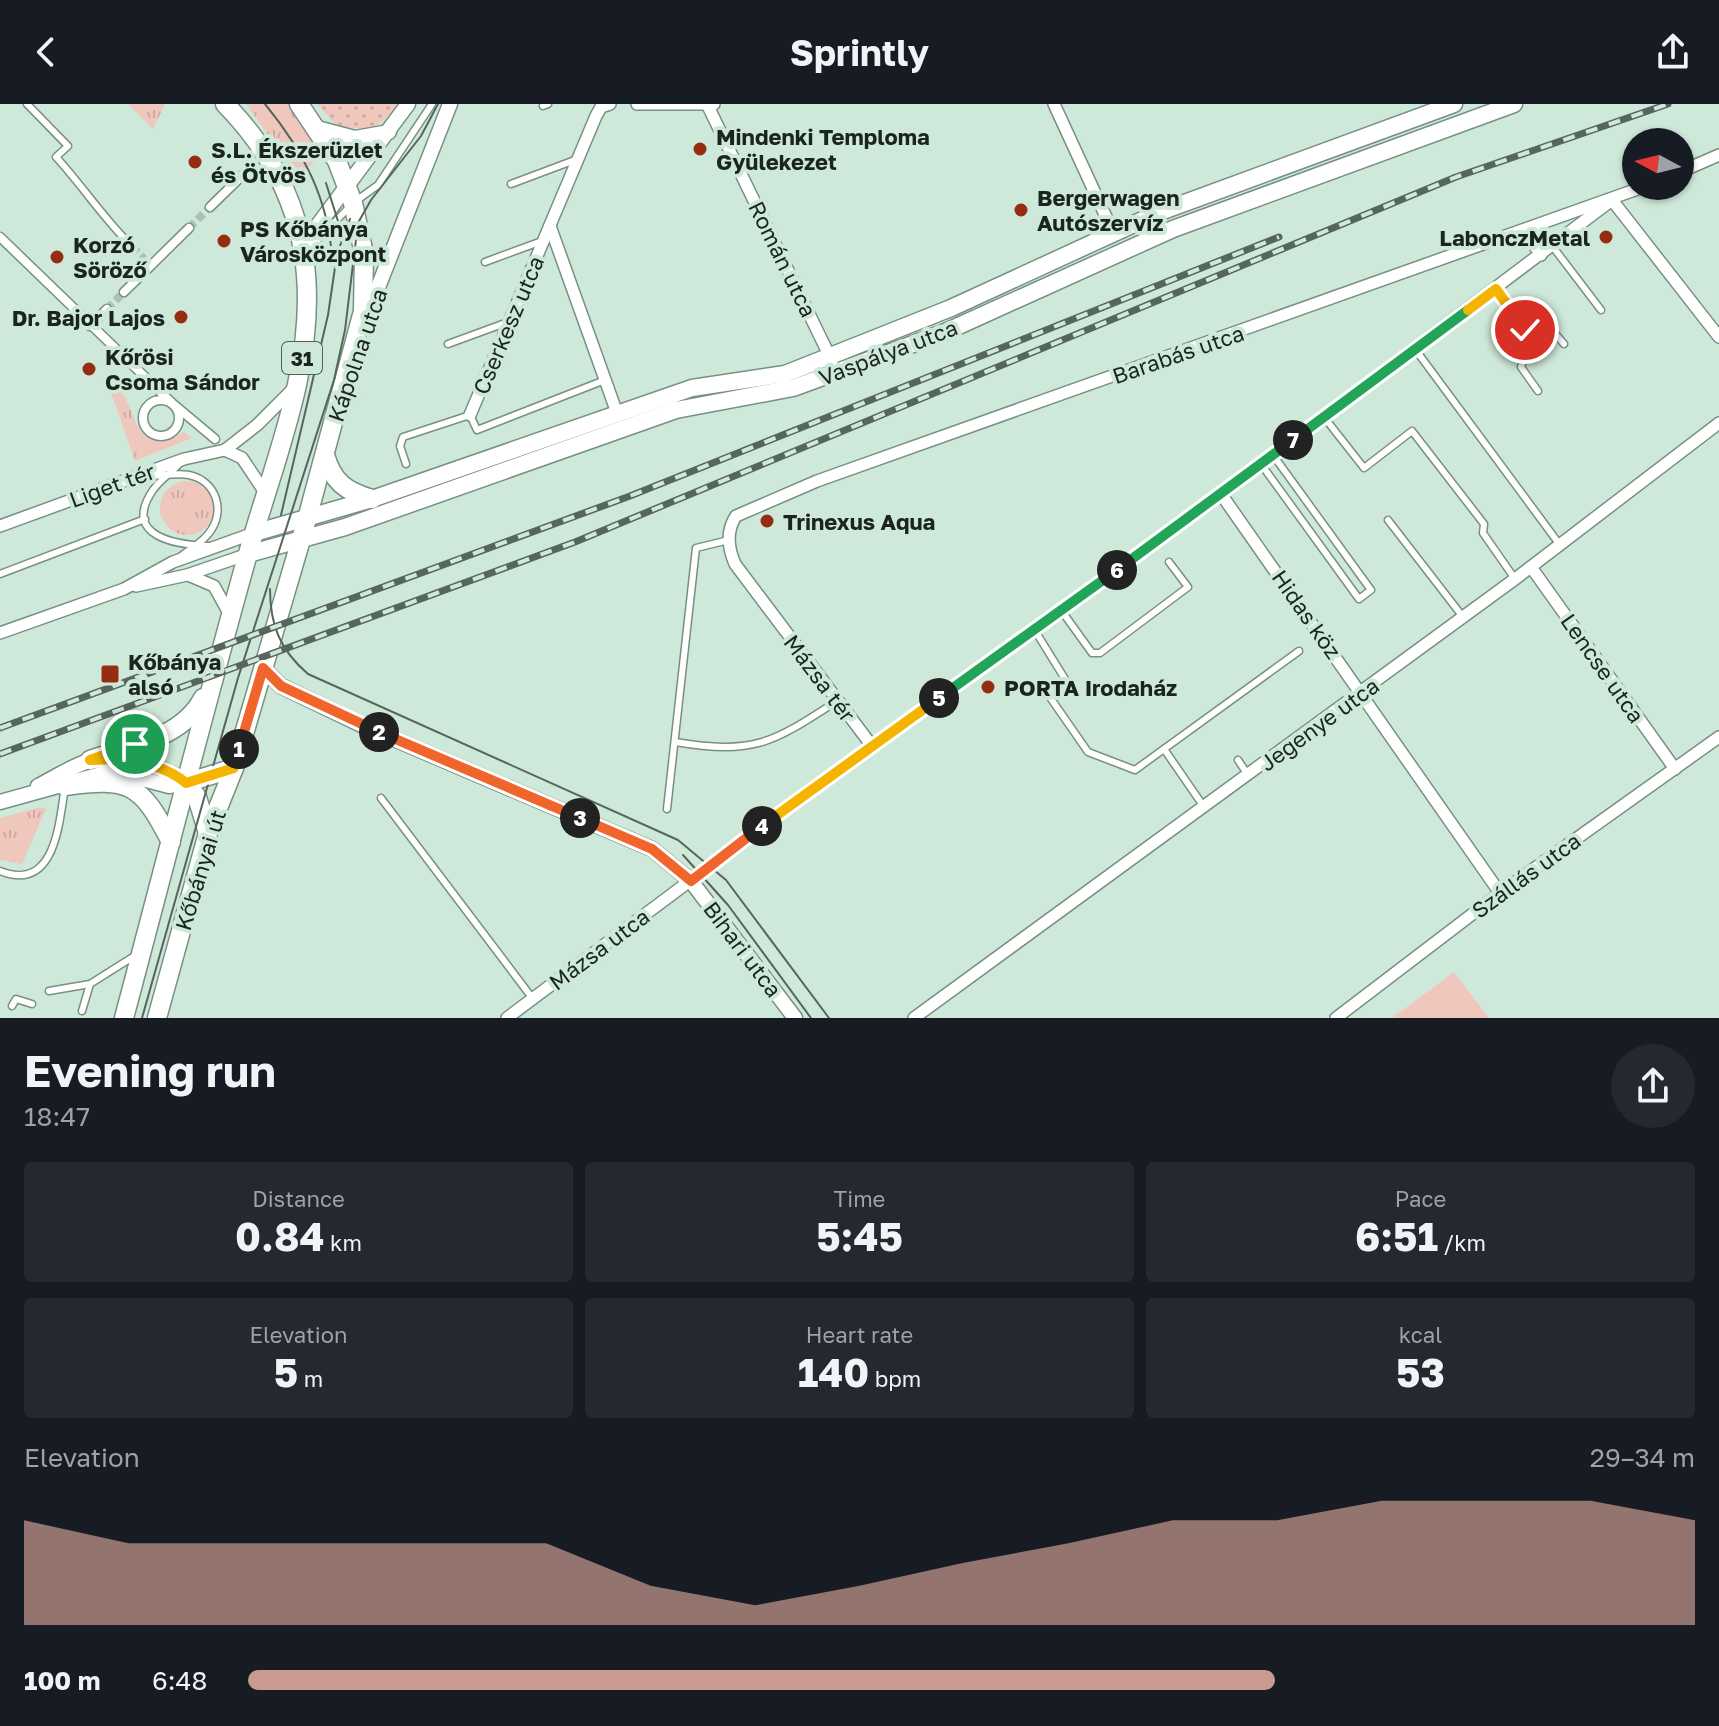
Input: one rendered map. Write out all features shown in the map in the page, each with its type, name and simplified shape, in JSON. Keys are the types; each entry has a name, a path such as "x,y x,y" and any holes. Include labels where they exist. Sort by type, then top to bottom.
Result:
{"main road":[{"name":"31","path":"225,104 254,136 280,177 297,221 304,254"},
{"name":"31","path":"299,104 317,128 353,203 366,271 358,336"},
{"name":"Vaspálya utca","path":"248,554 345,527 567,439 617,413 692,388 785,374 951,308 1113,232 1454,104"},
{"name":"Vaspálya utca","path":"254,533 567,439 717,400 768,395 837,372 943,333 1121,250 1244,201 1514,104"},
{"path":"1113,232 1121,250"},
{"name":"Kápolna utca","path":"254,533 296,386 307,315 304,254"},
{"path":"1041,266 1049,283"},
{"name":"Kápolna utca","path":"307,519 358,336"},
{"path":"325,455 332,477 342,487 372,499"},
{"name":"31","path":"301,539 307,519"},
{"name":"31","path":"248,554 254,533"},
{"name":"Kőbányai út","path":"157,1018 208,833 234,768 301,539"},
{"name":"Kőbányai út","path":"124,1018 248,554"},
{"path":"90,760 187,722 217,670"},
{"path":"208,833 197,797 186,783 234,768"},
{"path":"65,786 101,781 123,783 153,810 171,842"}],"street":[{"path":"304,254 309,237 408,104"},
{"name":"Kápolna utca","path":"358,336 450,104"},
{"name":"Cserkesz utca","path":"470,415 599,110 610,104"},
{"path":"637,104 710,105"},
{"name":"Román utca","path":"710,105 837,372"},
{"path":"1059,106 1113,232"},
{"path":"317,128 355,138 389,132"},
{"path":"1694,166 1719,155"},
{"path":"210,207 251,167"},
{"name":"Barabás utca","path":"729,540 730,526 736,516 817,481 1622,196"},
{"path":"691,881 1221,494 1612,200 1719,337"},
{"name":"Cserkesz utca","path":"550,226 617,413"},
{"path":"124,292 147,262 189,228"},
{"path":"1524,231 1541,255"},
{"path":"0,237 90,326 215,439"},
{"path":"90,326 107,309"},
{"name":"Liget tér","path":"0,526 184,459 225,450 257,425 296,386"},
{"path":"155,401 172,403 178,413 178,424 170,433 154,434 144,420 146,409 155,401"},
{"name":"Jegenye utca","path":"914,1018 1515,579 1719,423"},
{"path":"225,450 242,458 266,494"},
{"name":"Hidas köz","path":"1221,494 1500,893"},
{"path":"124,589 173,562 254,533"},
{"name":"Mázsa tér","path":"729,540 735,564 872,746"},
{"path":"0,633 124,589 187,575 248,554"},
{"name":"Lencse utca","path":"1531,567 1675,769"},
{"path":"187,575 214,586 231,617"},
{"name":"Bihari utca","path":"263,668 281,686 366,727 652,849 691,881 795,1018"},
{"name":"Szállás utca","path":"1336,1018 1500,893 1719,737"},
{"path":"6,800 90,760 117,759 139,763 173,773 186,783"},
{"path":"6,800 112,771 169,786 186,783"},
{"name":"Mázsa utca","path":"507,1018 691,881"}],"lane":[{"path":"27,104 68,146 56,157 84,188 93,206 124,238"},
{"path":"304,254 353,203 378,185 432,104"},
{"path":"511,184 578,159"},
{"path":"485,262 544,241"},
{"path":"1553,247 1601,310"},
{"path":"1496,289 1531,339 1521,367 1538,391"},
{"path":"448,344 510,322"},
{"path":"1525,330 1551,329 1564,344"},
{"path":"1415,349 1560,545"},
{"name":"Cserkesz utca","path":"470,415 477,430 605,380"},
{"path":"406,464 400,446 403,437 470,415"},
{"path":"1324,417 1364,468 1412,431 1484,524 1483,533 1515,579"},
{"path":"1261,464 1359,599 1371,590 1273,455"},
{"path":"184,459 147,501 145,519 161,538 175,545 217,546"},
{"path":"138,475 190,475 216,495 214,524 203,539 173,562"},
{"path":"0,574 145,519"},
{"path":"1388,520 1463,617"},
{"path":"667,809 696,548 729,540"},
{"path":"1061,610 1092,653 1100,653 1188,587 1169,562"},
{"path":"1034,629 1065,679 1047,693 1088,752 1135,770 1299,651"},
{"path":"675,742 755,746 784,735 837,701"},
{"path":"1164,749 1204,807"},
{"path":"1238,760 1248,775"},
{"path":"0,871 13,876 29,872 47,860 56,846 65,786"},
{"path":"381,798 533,999"},
{"path":"49,991 90,984 142,950"},
{"path":"82,1011 90,984"},
{"path":"5,995 14,1002 32,1004"}],"green space":[{"path":"128,104 165,104 153,129"},
{"path":"246,104 292,104 329,158 325,161 322,157 297,175"},
{"path":"317,104 397,104 378,125 359,128 338,127"},
{"path":"111,381 128,403 143,433 152,438 165,438 184,432 192,438 135,461 109,387"},
{"path":"187,481 206,489 214,508 206,527 187,535 168,527 160,508 168,489"},
{"path":"41,807 46,809 22,864 0,860 0,818"},
{"path":"1454,972 1489,1018 1392,1018"}],"tunnel":[{"path":"189,228 210,207"},
{"path":"124,238 144,259"},
{"path":"107,309 124,292"}],"tram line":[{"path":"265,104 291,139 311,176 325,216 332,259"},
{"path":"142,1018 238,678 334,380 345,330 358,223 371,200 421,136 438,104"},
{"path":"326,183 343,237"},
{"path":"281,515 328,315 337,254 350,219"},
{"path":"270,589 278,636 290,656 308,674 678,840 726,880 829,1018"},
{"path":"683,855 728,905 811,1018"}],"railway":[{"path":"0,754 575,542 1456,177 1668,104"},
{"path":"0,728 630,496 1279,237"}],"place":[{"name":"Mindenki Temploma Gyülekezet","path":"700,149"},
{"name":"S.L. Ékszerüzlet és Ötvös","path":"195,162"},
{"name":"Bergerwagen Autószervíz","path":"1021,210"},
{"name":"LabonczMetal","path":"1606,237"},
{"name":"PS Kőbánya Városközpont","path":"224,241"},
{"name":"Korzó Söröző","path":"57,257"},
{"name":"Dr. Bajor Lajos","path":"181,317"},
{"name":"Kőrösi Csoma Sándor","path":"89,369"},
{"name":"Trinexus Aqua","path":"767,521"},
{"name":"Kőbánya alsó","path":"110,674"},
{"name":"PORTA Irodaház","path":"988,687"}],"route":[{"path":"135,744 90,760 117,759 139,763 173,773 186,783 202,781 234,768 263,668 281,686 366,727 652,849 691,881 1496,289 1525,330"}]}
